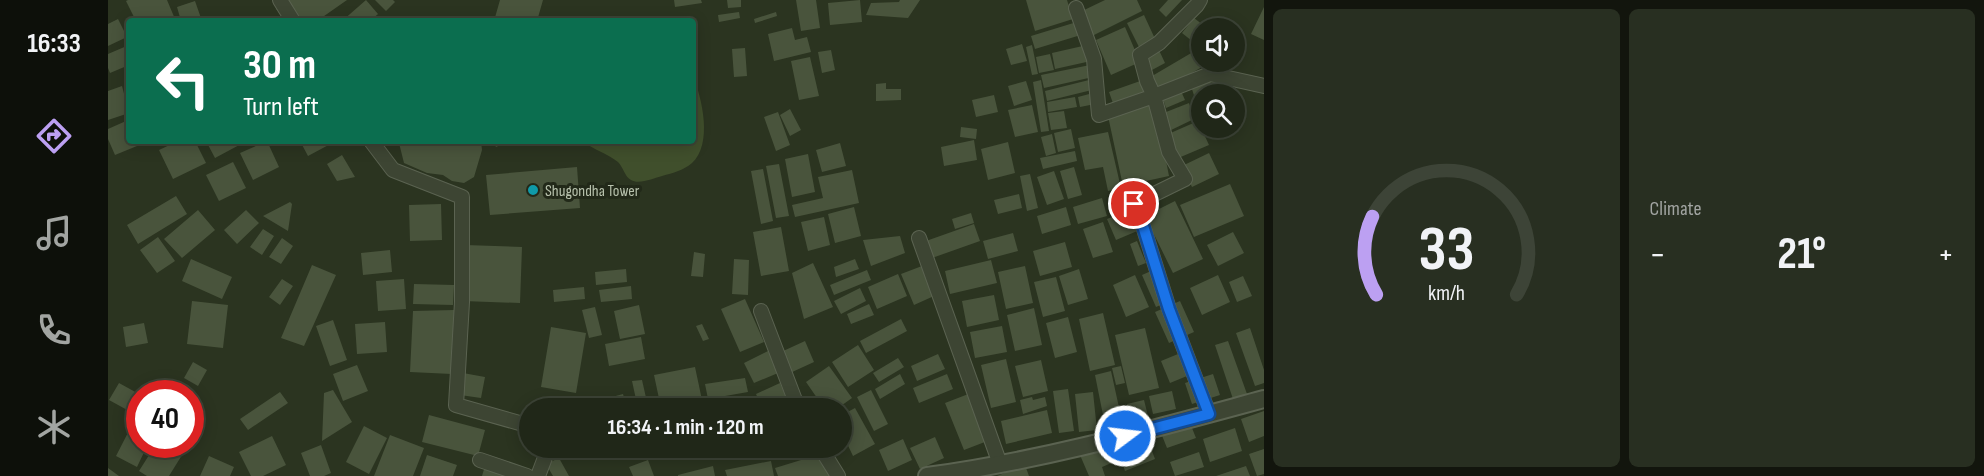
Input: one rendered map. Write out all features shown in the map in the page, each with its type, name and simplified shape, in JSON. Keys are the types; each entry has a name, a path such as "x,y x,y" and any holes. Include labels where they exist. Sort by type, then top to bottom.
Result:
{"street":[{"path":"280,0 291,18"},
{"path":"1200,0 1159,43 1140,56 1146,81 1154,96 1169,152 1185,180 1134,204 1139,213 1169,309 1209,414"},
{"path":"1076,8 1094,59 1099,115 1210,74 1264,86"},
{"path":"373,144 393,171 462,197 462,302 456,405 519,423"},
{"path":"919,238 1000,464"},
{"path":"761,311 794,398"},
{"path":"927,476 961,474 1125,436 1264,399"},
{"path":"538,476 545,458"},
{"path":"827,458 838,476"},
{"path":"480,460 527,476"}],"shaded area":[{"path":"696,85 702,108 704,133 698,155 685,168 638,182 627,177 618,162 587,144 696,144"}],"building":[{"path":"167,0 175,18 134,18 126,1"},
{"path":"288,0 347,0 321,18 287,18 276,9"},
{"path":"366,0 378,14 373,18 345,18"},
{"path":"375,0 393,0 395,2 386,11"},
{"path":"500,0 543,0 538,18 495,18"},
{"path":"674,0 701,0 702,3 675,7"},
{"path":"727,0 741,0 741,7 728,8"},
{"path":"796,0 816,0 820,28 801,31"},
{"path":"860,0 862,22 830,25 828,3"},
{"path":"900,0 920,0 908,18 866,15 871,3 899,2"},
{"path":"1026,0 1067,0 1073,19 1035,31"},
{"path":"1105,0 1137,0 1142,11 1092,36 1080,12"},
{"path":"1168,0 1182,0 1166,17 1159,10"},
{"path":"195,1 201,18 180,18 177,7"},
{"path":"1264,7 1264,40 1251,34"},
{"path":"739,12 740,18 719,22 718,15"},
{"path":"776,12 777,16 755,23 754,19"},
{"path":"1144,15 1156,41 1140,49 1127,23"},
{"path":"118,19 126,37 108,46 108,24"},
{"path":"1080,21 1084,34 1035,49 1031,36"},
{"path":"1191,22 1191,40 1182,33"},
{"path":"1125,27 1140,62 1111,75 1096,40"},
{"path":"792,28 795,40 807,37 811,52 774,61 768,34"},
{"path":"1022,44 1027,61 1011,65 1006,49"},
{"path":"1032,45 1038,74 1032,75 1026,47"},
{"path":"1087,45 1091,61 1055,69 1052,53"},
{"path":"126,46 126,66 110,73 108,54"},
{"path":"745,48 747,76 734,77 732,49"},
{"path":"1158,48 1165,63 1152,70 1144,55"},
{"path":"831,50 835,70 822,73 818,52"},
{"path":"1191,53 1191,72 1193,72 1156,94 1147,79"},
{"path":"1050,54 1054,70 1039,73 1036,57"},
{"path":"810,57 819,96 799,100 791,61"},
{"path":"1090,65 1093,77 1044,88 1041,75"},
{"path":"1209,77 1211,84 1191,84 1191,86 1190,83"},
{"path":"1093,79 1096,89 1047,101 1045,91"},
{"path":"1041,80 1049,131 1041,132 1033,82"},
{"path":"1143,80 1150,97 1115,109 1109,92"},
{"path":"1026,81 1032,100 1014,106 1008,86"},
{"path":"886,83 886,89 901,89 901,100 876,101 876,84"},
{"path":"122,86 126,114 108,120 108,91"},
{"path":"1181,91 1185,100 1166,108 1163,99"},
{"path":"1093,93 1095,104 1080,107 1078,97"},
{"path":"994,95 998,112 976,117 972,100"},
{"path":"1075,97 1077,107 1048,112 1047,102"},
{"path":"1189,103 1191,120 1169,131 1161,114"},
{"path":"1155,104 1169,176 1123,186 1108,116"},
{"path":"1032,105 1038,132 1015,137 1008,110"},
{"path":"790,109 801,130 790,136 780,115"},
{"path":"1064,111 1067,128 1051,130 1048,113"},
{"path":"778,112 790,145 776,151 764,117"},
{"path":"126,121 126,144 136,144 137,146 115,155 108,139 108,129"},
{"path":"1191,124 1191,138 1206,138 1209,145 1176,159 1166,135"},
{"path":"961,127 977,129 976,139 960,137"},
{"path":"1071,129 1075,148 1058,152 1054,133"},
{"path":"1108,132 1121,188 1108,191 1103,167 1085,170 1078,138"},
{"path":"1052,134 1056,153 1046,156 1041,137"},
{"path":"974,140 977,160 944,166 941,147"},
{"path":"1008,142 1015,173 988,180 981,149"},
{"path":"840,143 846,166 822,172 816,150"},
{"path":"172,144 196,144 206,163 173,179 159,150"},
{"path":"208,144 241,144 215,158"},
{"path":"260,144 268,144 279,167 253,180 240,153"},
{"path":"302,144 330,144 308,156"},
{"path":"399,144 481,144 482,150 474,177 464,183 452,181 443,175 427,173 404,163"},
{"path":"1075,151 1077,161 1043,169 1040,158"},
{"path":"1209,153 1219,174 1192,187 1182,166"},
{"path":"808,154 815,192 792,197 785,159"},
{"path":"342,155 355,177 337,181 327,164"},
{"path":"233,162 246,188 219,201 206,175"},
{"path":"779,164 789,216 776,218 766,166"},
{"name":"Shugondha Tower","path":"577,167 580,208 490,215 486,175"},
{"path":"1074,167 1082,195 1068,199 1060,171"},
{"path":"763,169 773,221 761,224 751,171"},
{"path":"852,170 859,203 795,217 792,205 823,198 818,177"},
{"path":"1054,171 1064,199 1047,205 1037,177"},
{"path":"1030,174 1038,208 1027,211 1020,176"},
{"path":"1230,184 1244,216 1194,237 1180,205"},
{"path":"1019,194 1022,208 998,214 994,200"},
{"path":"176,196 187,214 138,244 127,225"},
{"path":"1102,198 1107,216 1078,224 1073,207"},
{"path":"1175,201 1203,259 1173,273 1145,216"},
{"path":"290,202 292,204 288,231 263,216"},
{"path":"441,204 442,240 410,241 409,205"},
{"path":"854,207 861,236 835,243 828,214"},
{"path":"1066,207 1071,225 1042,234 1037,216"},
{"path":"1133,208 1142,229 1116,240 1107,219"},
{"path":"198,210 215,230 182,258 164,239"},
{"path":"246,210 259,223 237,244 224,230"},
{"path":"971,213 974,223 955,229 952,219"},
{"path":"824,217 830,245 808,251 801,222"},
{"path":"1103,222 1113,252 1093,258 1083,229"},
{"path":"974,224 980,241 932,258 926,241"},
{"path":"781,227 789,271 761,276 753,232"},
{"path":"263,229 274,236 262,255 250,247"},
{"path":"1233,232 1244,253 1218,266 1207,245"},
{"path":"1013,233 1018,251 988,259 983,241"},
{"path":"900,236 905,253 871,266 863,240"},
{"path":"158,237 175,261 157,273 140,250"},
{"path":"282,238 293,246 281,264 269,257"},
{"path":"1137,241 1146,263 1138,266 1130,244"},
{"path":"1065,242 1072,267 1040,276 1033,251"},
{"path":"465,245 522,247 520,303 463,301"},
{"path":"390,250 392,272 363,275 361,253"},
{"path":"694,252 705,254 703,277 691,276"},
{"path":"191,259 232,277 222,299 182,281"},
{"path":"734,259 749,260 748,295 732,294"},
{"path":"855,259 859,269 836,277 834,267"},
{"path":"991,260 997,283 950,294 945,271"},
{"path":"813,263 833,307 804,319 792,273"},
{"path":"312,265 336,275 304,346 281,338"},
{"path":"922,266 934,296 914,305 901,274"},
{"path":"1025,266 1033,303 1006,309 998,272"},
{"path":"626,269 627,282 596,285 595,272"},
{"path":"1079,269 1088,299 1068,305 1059,276"},
{"path":"867,270 871,280 834,295 830,285"},
{"path":"1151,271 1165,303 1156,307 1142,275"},
{"path":"898,274 907,296 877,309 868,287"},
{"path":"1135,275 1149,307 1126,317 1113,285"},
{"path":"1218,275 1230,302 1202,315 1190,288"},
{"path":"1243,276 1252,296 1237,302 1229,282"},
{"path":"1056,277 1065,311 1043,317 1034,282"},
{"path":"282,279 293,286 280,305 269,297"},
{"path":"404,279 406,309 378,311 376,281"},
{"path":"414,284 454,285 453,305 413,304"},
{"path":"631,286 632,299 601,302 599,290"},
{"path":"584,287 585,299 554,302 553,290"},
{"path":"860,288 866,301 841,314 834,301"},
{"path":"994,295 999,320 967,327 962,301"},
{"path":"745,299 764,342 740,352 721,309"},
{"path":"192,301 228,305 223,348 187,344"},
{"path":"1180,301 1194,332 1169,343 1155,312"},
{"path":"869,304 874,315 851,324 847,314"},
{"path":"639,305 645,334 620,339 614,311"},
{"path":"595,307 602,335 589,338 582,310"},
{"path":"1034,308 1042,345 1015,351 1007,315"},
{"path":"454,310 452,374 410,372 413,311"},
{"path":"1103,313 1115,365 1090,371 1079,319"},
{"path":"1068,317 1077,352 1055,358 1046,323"},
{"path":"901,319 907,331 866,353 860,341"},
{"path":"333,320 347,360 330,366 316,326"},
{"path":"385,322 387,352 357,354 355,324"},
{"path":"144,323 148,343 126,347 123,327"},
{"path":"702,324 709,339 703,341 696,326"},
{"path":"1002,326 1007,352 975,358 970,332"},
{"path":"551,327 586,333 576,393 541,387"},
{"path":"1145,328 1159,388 1129,395 1115,335"},
{"path":"1250,328 1264,370 1264,383 1255,386 1236,333"},
{"path":"641,337 645,359 609,366 605,344"},
{"path":"805,341 814,362 790,373 781,352"},
{"path":"1228,341 1247,394 1233,399 1215,345"},
{"path":"858,345 874,370 848,387 832,362"},
{"path":"768,351 778,373 754,383 744,363"},
{"path":"938,354 945,369 917,381 911,366"},
{"path":"1178,354 1187,376 1170,383 1161,361"},
{"path":"898,358 904,367 879,382 873,373"},
{"path":"1006,359 1016,402 991,408 981,365"},
{"path":"1041,360 1048,391 1023,397 1015,366"},
{"path":"193,362 207,370 201,380 184,378"},
{"path":"357,365 368,391 343,401 333,374"},
{"path":"829,366 852,398 817,398 806,382"},
{"path":"1121,366 1125,383 1116,385 1112,368"},
{"path":"695,367 702,398 659,398 654,375"},
{"path":"1111,371 1122,421 1105,425 1095,375"},
{"path":"463,373 485,377 481,398 460,395"},
{"path":"900,374 905,384 880,399 875,389"},
{"path":"947,374 953,389 919,403 913,388"},
{"path":"1213,374 1220,395 1192,404 1185,383"},
{"path":"745,378 748,392 708,398 705,384"},
{"path":"642,380 646,398 636,398 632,381"},
{"path":"119,383 126,387 126,409 109,400"},
{"path":"780,383 786,398 758,398 756,394"},
{"path":"1068,389 1074,431 1059,433 1053,391"},
{"path":"333,390 352,422 322,441 324,393"},
{"path":"871,390 888,424 874,431 857,397"},
{"path":"1172,391 1176,409 1153,414 1149,396"},
{"path":"280,392 288,403 248,430 240,419"},
{"path":"1093,392 1097,430 1079,432 1075,394"},
{"path":"971,393 990,440 964,450 945,403"},
{"path":"623,394 624,398 608,398"},
{"path":"1032,397 1033,400 1045,397 1047,406 1023,414 1020,400"},
{"path":"1144,400 1149,420 1131,423 1127,404"},
{"path":"855,408 875,444 853,456 852,454 852,410"},
{"path":"1047,410 1052,433 1006,444 1001,421"},
{"path":"1264,411 1264,436 1249,442 1241,419"},
{"path":"429,415 485,430 478,456 422,442"},
{"path":"1190,423 1196,438 1167,448 1161,433"},
{"path":"364,426 387,438 369,474 346,462"},
{"path":"1235,428 1242,451 1210,462 1203,439"},
{"path":"390,435 424,448 413,476 374,476"},
{"path":"1146,435 1155,459 1125,471 1116,446"},
{"path":"272,436 286,465 263,476 251,476 239,452"},
{"path":"126,437 126,458 141,458 137,467 116,456"},
{"path":"935,437 944,458 920,469 910,448"},
{"path":"903,439 912,460 888,471 879,450"},
{"path":"1107,443 1116,461 1102,467 1105,476 1089,476 1080,455"},
{"path":"321,445 331,473 324,476 310,476 301,453"},
{"path":"1264,449 1264,474 1257,476 1249,454"},
{"path":"1199,452 1204,467 1175,476 1170,462"},
{"path":"427,455 457,465 453,476 420,476"},
{"path":"209,456 234,467 230,476 200,476"},
{"path":"147,458 180,458 169,476 147,476 139,471"},
{"path":"559,458 569,476 553,476 546,464"},
{"path":"808,458 826,458 831,476 778,476 775,468"},
{"path":"648,460 654,476 633,476 629,467"},
{"path":"771,461 774,476 727,476 725,470"},
{"path":"1025,465 1029,476 997,476"},
{"path":"485,466 512,476 482,476"},
{"path":"713,466 715,476 678,476 678,475"},
{"path":"1246,466 1250,476 1216,476"},
{"path":"108,468 119,476 108,476"}],"place":[{"name":"Shugondha Tower","path":"533,190"}],"route":[{"path":"1125,436 1209,414 1169,309 1139,213 1134,204"}]}
